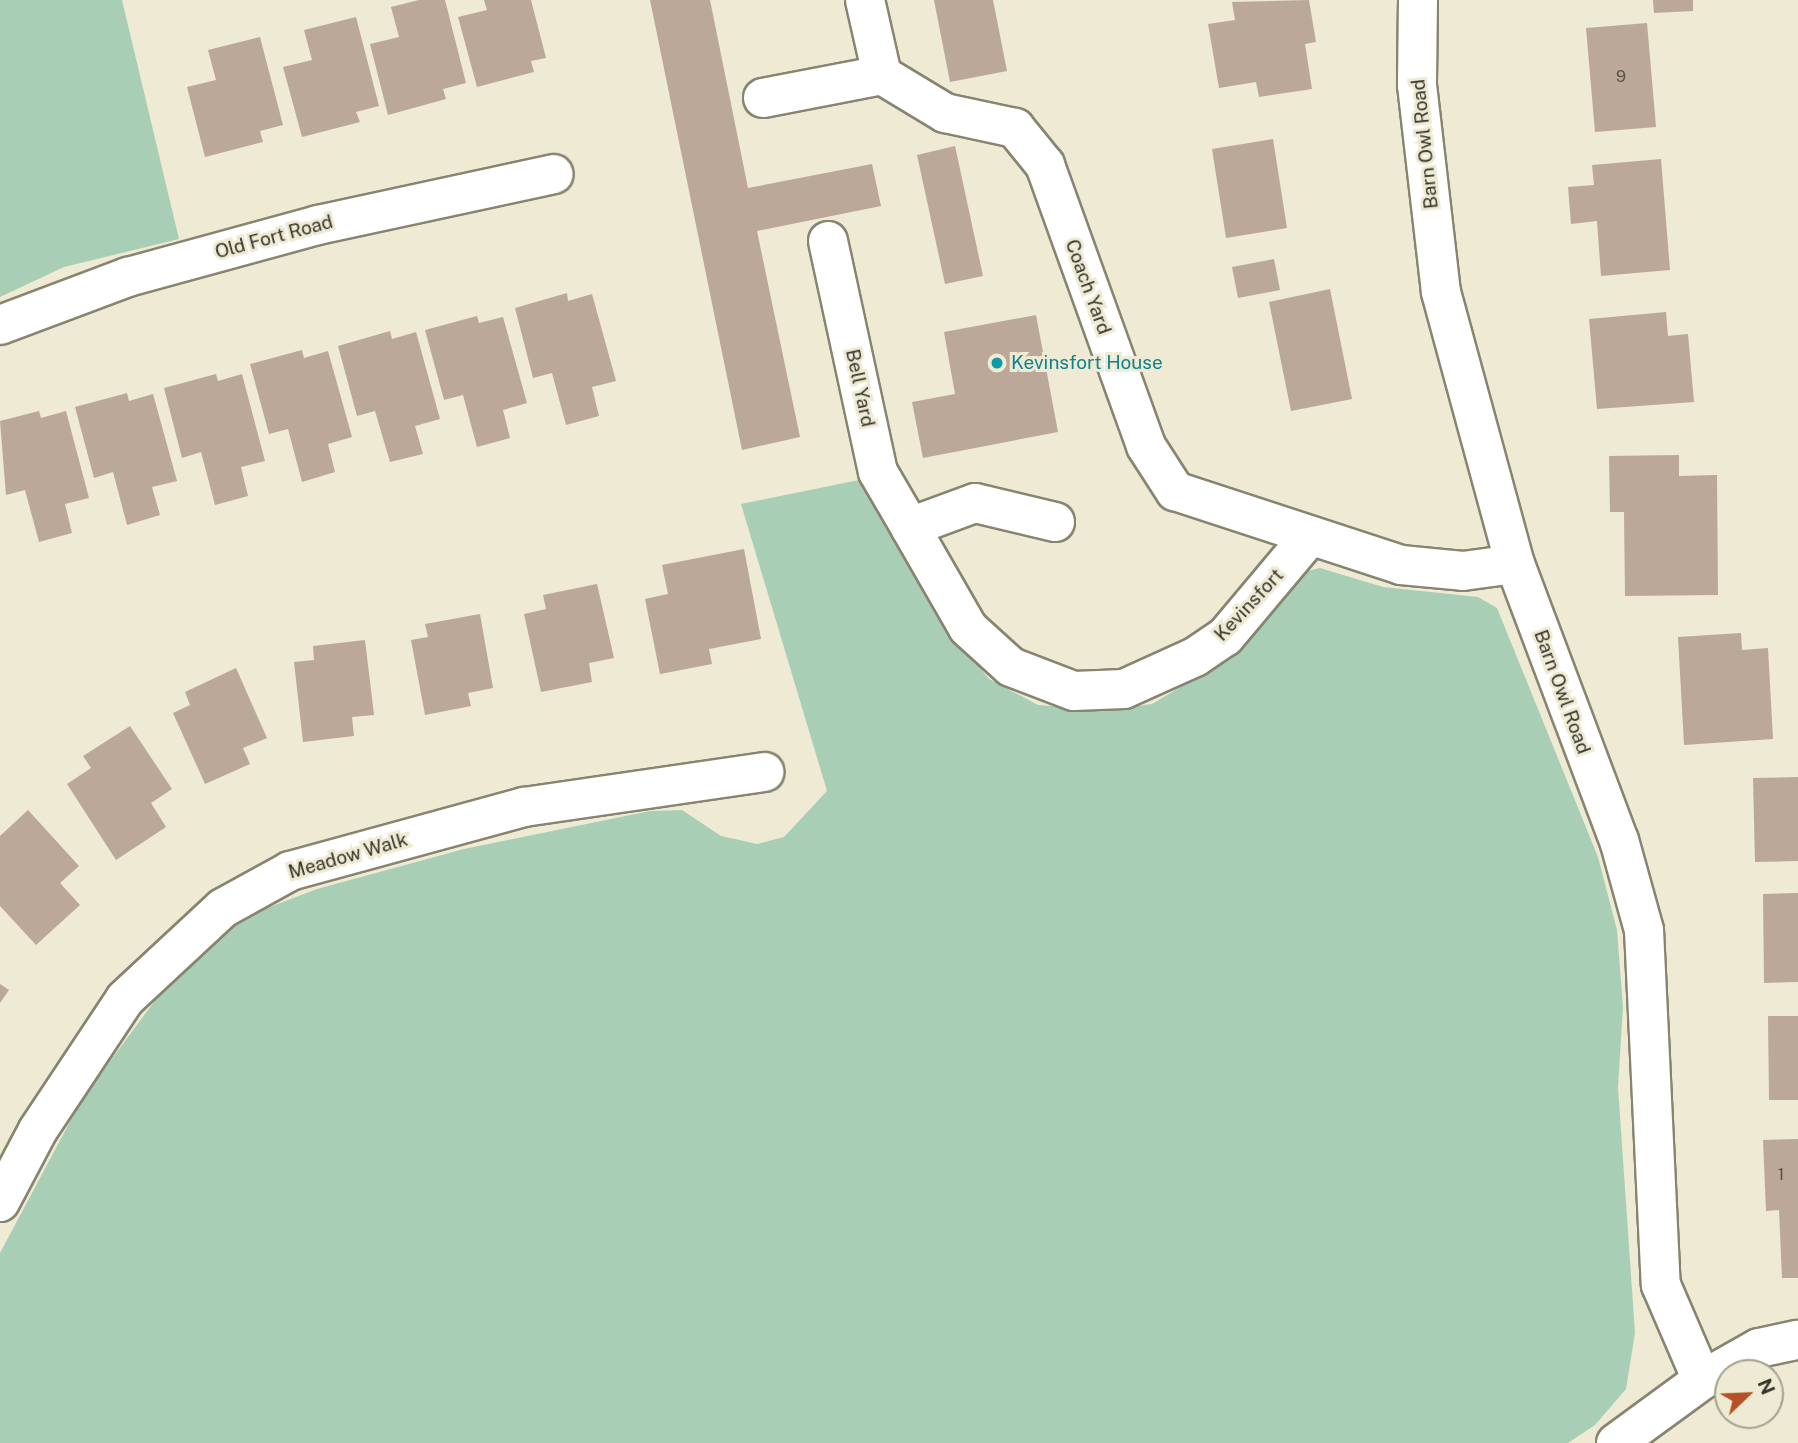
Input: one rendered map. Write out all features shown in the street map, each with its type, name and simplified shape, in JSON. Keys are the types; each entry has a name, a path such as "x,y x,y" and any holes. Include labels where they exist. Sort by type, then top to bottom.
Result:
{"street":[{"path":"763,98 882,75 865,0"},
{"name":"Barn Owl Road","path":"1418,0 1417,85 1441,292 1515,564 1619,840 1644,930 1661,1285 1702,1380"},
{"name":"Coach Yard","path":"882,75 945,113 1015,128 1045,165 1146,446 1175,491 1308,538"},
{"name":"Old Fort Road","path":"0,325 128,276 280,235 554,174"},
{"name":"Bell Yard","path":"828,241 878,472 910,527"},
{"path":"910,527 975,503 1055,522"},
{"name":"Kevinsfort","path":"910,527 968,628 1011,667 1074,691 1124,689 1195,657 1225,637 1308,538"},
{"path":"1308,538 1401,565 1463,571 1515,564"},
{"name":"Meadow Walk","path":"0,1202 38,1130 125,999 223,908 290,871 524,807 764,772"},
{"path":"1616,1443 1702,1380 1759,1348 1798,1340"}],"green space":[{"path":"0,0 122,0 179,239 64,267 0,297"},
{"path":"859,480 941,621 989,679 1038,705 1108,710 1152,704 1216,666 1299,573 1320,568 1383,587 1478,597 1497,608 1598,857 1617,930 1623,1007 1618,1087 1635,1333 1626,1389 1595,1425 1568,1443 0,1443 0,1253 82,1099 171,979 228,923 317,889 464,849 650,811 682,810 721,836 757,844 784,837 827,791 741,504"}],"building":[{"path":"419,0 445,0 466,83 443,89 446,99 388,115 370,44 399,37 391,7"},
{"path":"484,0 531,0 546,58 531,61 534,72 477,87 458,17 487,10"},
{"path":"650,0 710,0 748,188 872,164 881,206 757,231 800,437 742,450"},
{"path":"934,0 993,0 1007,71 950,82"},
{"path":"1309,0 1316,42 1305,44 1312,89 1259,97 1256,82 1219,88 1208,24 1235,20 1232,2"},
{"path":"1653,0 1693,0 1693,11 1654,13"},
{"path":"356,17 379,106 356,112 360,122 302,137 283,67 312,60 304,30"},
{"path":"1647,23 1656,127 1595,132 1586,28"},
{"path":"260,37 283,125 260,131 263,142 205,157 187,87 216,80 208,50"},
{"path":"1273,139 1287,228 1226,238 1212,149"},
{"path":"955,146 983,276 945,284 917,155"},
{"path":"1661,159 1670,270 1601,276 1597,221 1571,224 1568,187 1594,185 1592,165"},
{"path":"1274,259 1280,290 1238,298 1232,267"},
{"path":"1330,289 1352,399 1291,411 1269,302"},
{"path":"567,293 568,301 592,294 616,381 592,387 599,416 566,425 552,373 533,378 515,308"},
{"path":"1666,312 1668,336 1688,334 1694,402 1597,409 1589,319"},
{"name":"Kevinsfort House","path":"1036,315 1058,432 923,458 912,402 955,394 944,332"},
{"path":"477,316 479,323 503,317 527,403 503,410 510,438 477,447 463,395 444,400 425,330"},
{"path":"390,331 392,339 416,332 440,419 415,426 423,454 390,462 375,411 357,416 338,346"},
{"path":"302,350 304,358 328,351 352,437 328,444 335,472 302,482 288,429 269,434 250,364"},
{"path":"216,374 218,381 242,374 265,461 241,467 248,496 215,505 201,452 182,458 164,388"},
{"path":"127,393 129,401 153,394 177,481 152,487 160,515 127,525 113,472 94,478 75,407"},
{"path":"39,411 41,418 66,411 89,498 65,504 72,533 39,542 25,490 6,495 0,421"},
{"path":"1679,455 1679,476 1717,475 1718,595 1625,596 1624,512 1610,512 1609,456"},
{"path":"744,549 761,639 709,649 712,664 660,674 645,599 668,594 662,565"},
{"path":"597,584 614,658 589,663 592,682 541,692 524,614 546,609 543,595"},
{"path":"480,614 493,688 468,693 471,706 425,715 411,640 428,637 425,624"},
{"path":"1741,633 1742,650 1768,648 1773,739 1684,745 1678,637"},
{"path":"365,640 374,715 352,717 354,736 303,742 294,662 314,660 313,646"},
{"path":"236,668 267,738 243,748 250,764 205,784 173,713 190,705 185,692"},
{"path":"130,726 172,789 151,803 166,827 116,860 67,784 91,768 83,756"},
{"path":"1798,777 1798,861 1755,862 1753,778"},
{"path":"28,810 79,866 60,883 80,905 36,945 0,906 0,836"},
{"path":"1798,893 1798,982 1764,983 1763,894"},
{"path":"0,984 9,990 0,1003"},
{"path":"1768,1016 1798,1016 1798,1100 1769,1100"},
{"path":"1798,1139 1798,1278 1782,1278 1779,1210 1766,1211 1763,1140"}],"place":[{"name":"Kevinsfort House","path":"997,363"}]}
